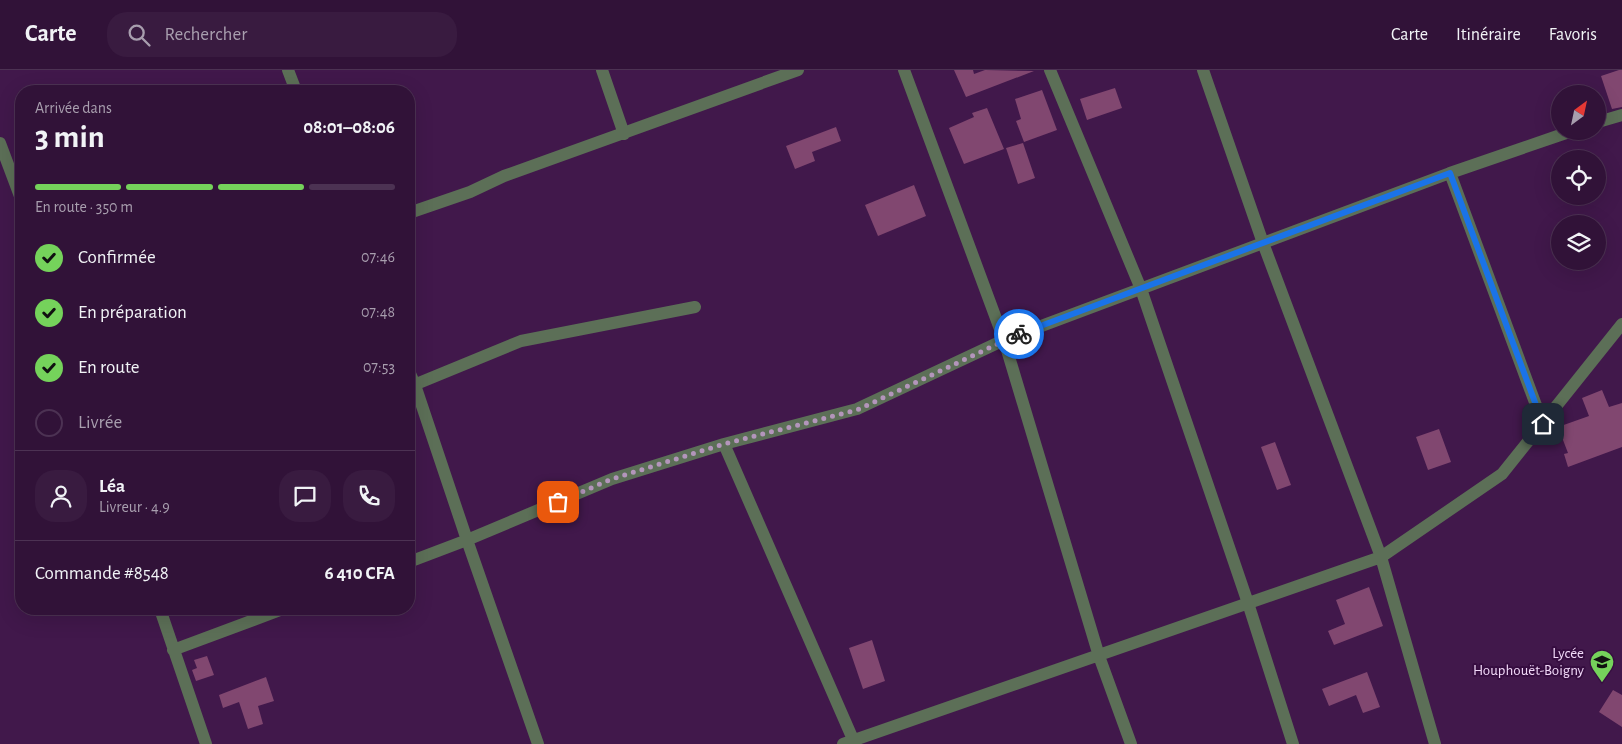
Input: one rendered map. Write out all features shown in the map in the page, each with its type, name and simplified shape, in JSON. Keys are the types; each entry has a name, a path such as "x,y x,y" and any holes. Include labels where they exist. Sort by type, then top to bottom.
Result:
{"street":[{"path":"602,70 624,134"},
{"path":"415,211 470,192 504,176 798,70"},
{"path":"904,70 1004,340 1099,656 1131,744"},
{"path":"1050,70 1141,289 1248,604 1293,744"},
{"path":"1203,70 1263,243 1381,557 1435,744"},
{"path":"291,71 294,85"},
{"path":"1606,120 1622,115"},
{"path":"415,560 612,479 724,444 857,410 1004,340 1450,173 1551,138"},
{"path":"0,142 15,183"},
{"path":"1450,173 1543,424"},
{"path":"415,385 520,341 695,307"},
{"path":"724,444 851,743 1381,557 1502,474 1622,324"},
{"path":"415,394 538,744"},
{"path":"162,615 206,744"},
{"path":"173,650 267,615"}],"building":[{"path":"954,70 973,70 974,74 985,70 1034,71 966,97"},
{"path":"1622,70 1622,107 1612,109 1606,85 1604,85 1601,76"},
{"path":"1115,88 1122,108 1087,120 1080,99"},
{"path":"1042,90 1057,130 1024,142 1016,121 1021,119 1015,99"},
{"path":"987,108 1004,149 964,164 949,128 974,117 972,113"},
{"path":"836,127 841,141 812,152 815,161 795,169 786,146"},
{"path":"1023,143 1035,178 1018,184 1006,148"},
{"path":"914,185 926,216 878,236 865,205"},
{"path":"1602,390 1609,407 1622,403 1622,447 1568,467 1564,454 1568,453 1558,427 1589,416 1582,398"},
{"path":"1439,429 1451,462 1428,470 1416,437"},
{"path":"1275,442 1291,485 1277,490 1261,447"},
{"path":"1369,587 1383,626 1334,645 1328,631 1345,624 1336,600"},
{"path":"872,640 885,681 863,689 849,648"},
{"path":"207,656 214,675 196,681 192,670 197,668 194,660"},
{"path":"1367,672 1380,707 1363,713 1356,695 1329,706 1322,689"},
{"path":"266,677 274,701 258,706 263,724 248,729 239,702 223,708 219,695"},
{"path":"1613,690 1622,695 1622,727 1599,712"}],"way so far":[{"path":"558,502 612,479 724,444 857,410 1019,334"}],"place":[{"name":"Lycée Houphouët-Boigny","path":"1602,683"}],"route":[{"path":"1019,334 1450,173 1543,424"}]}
